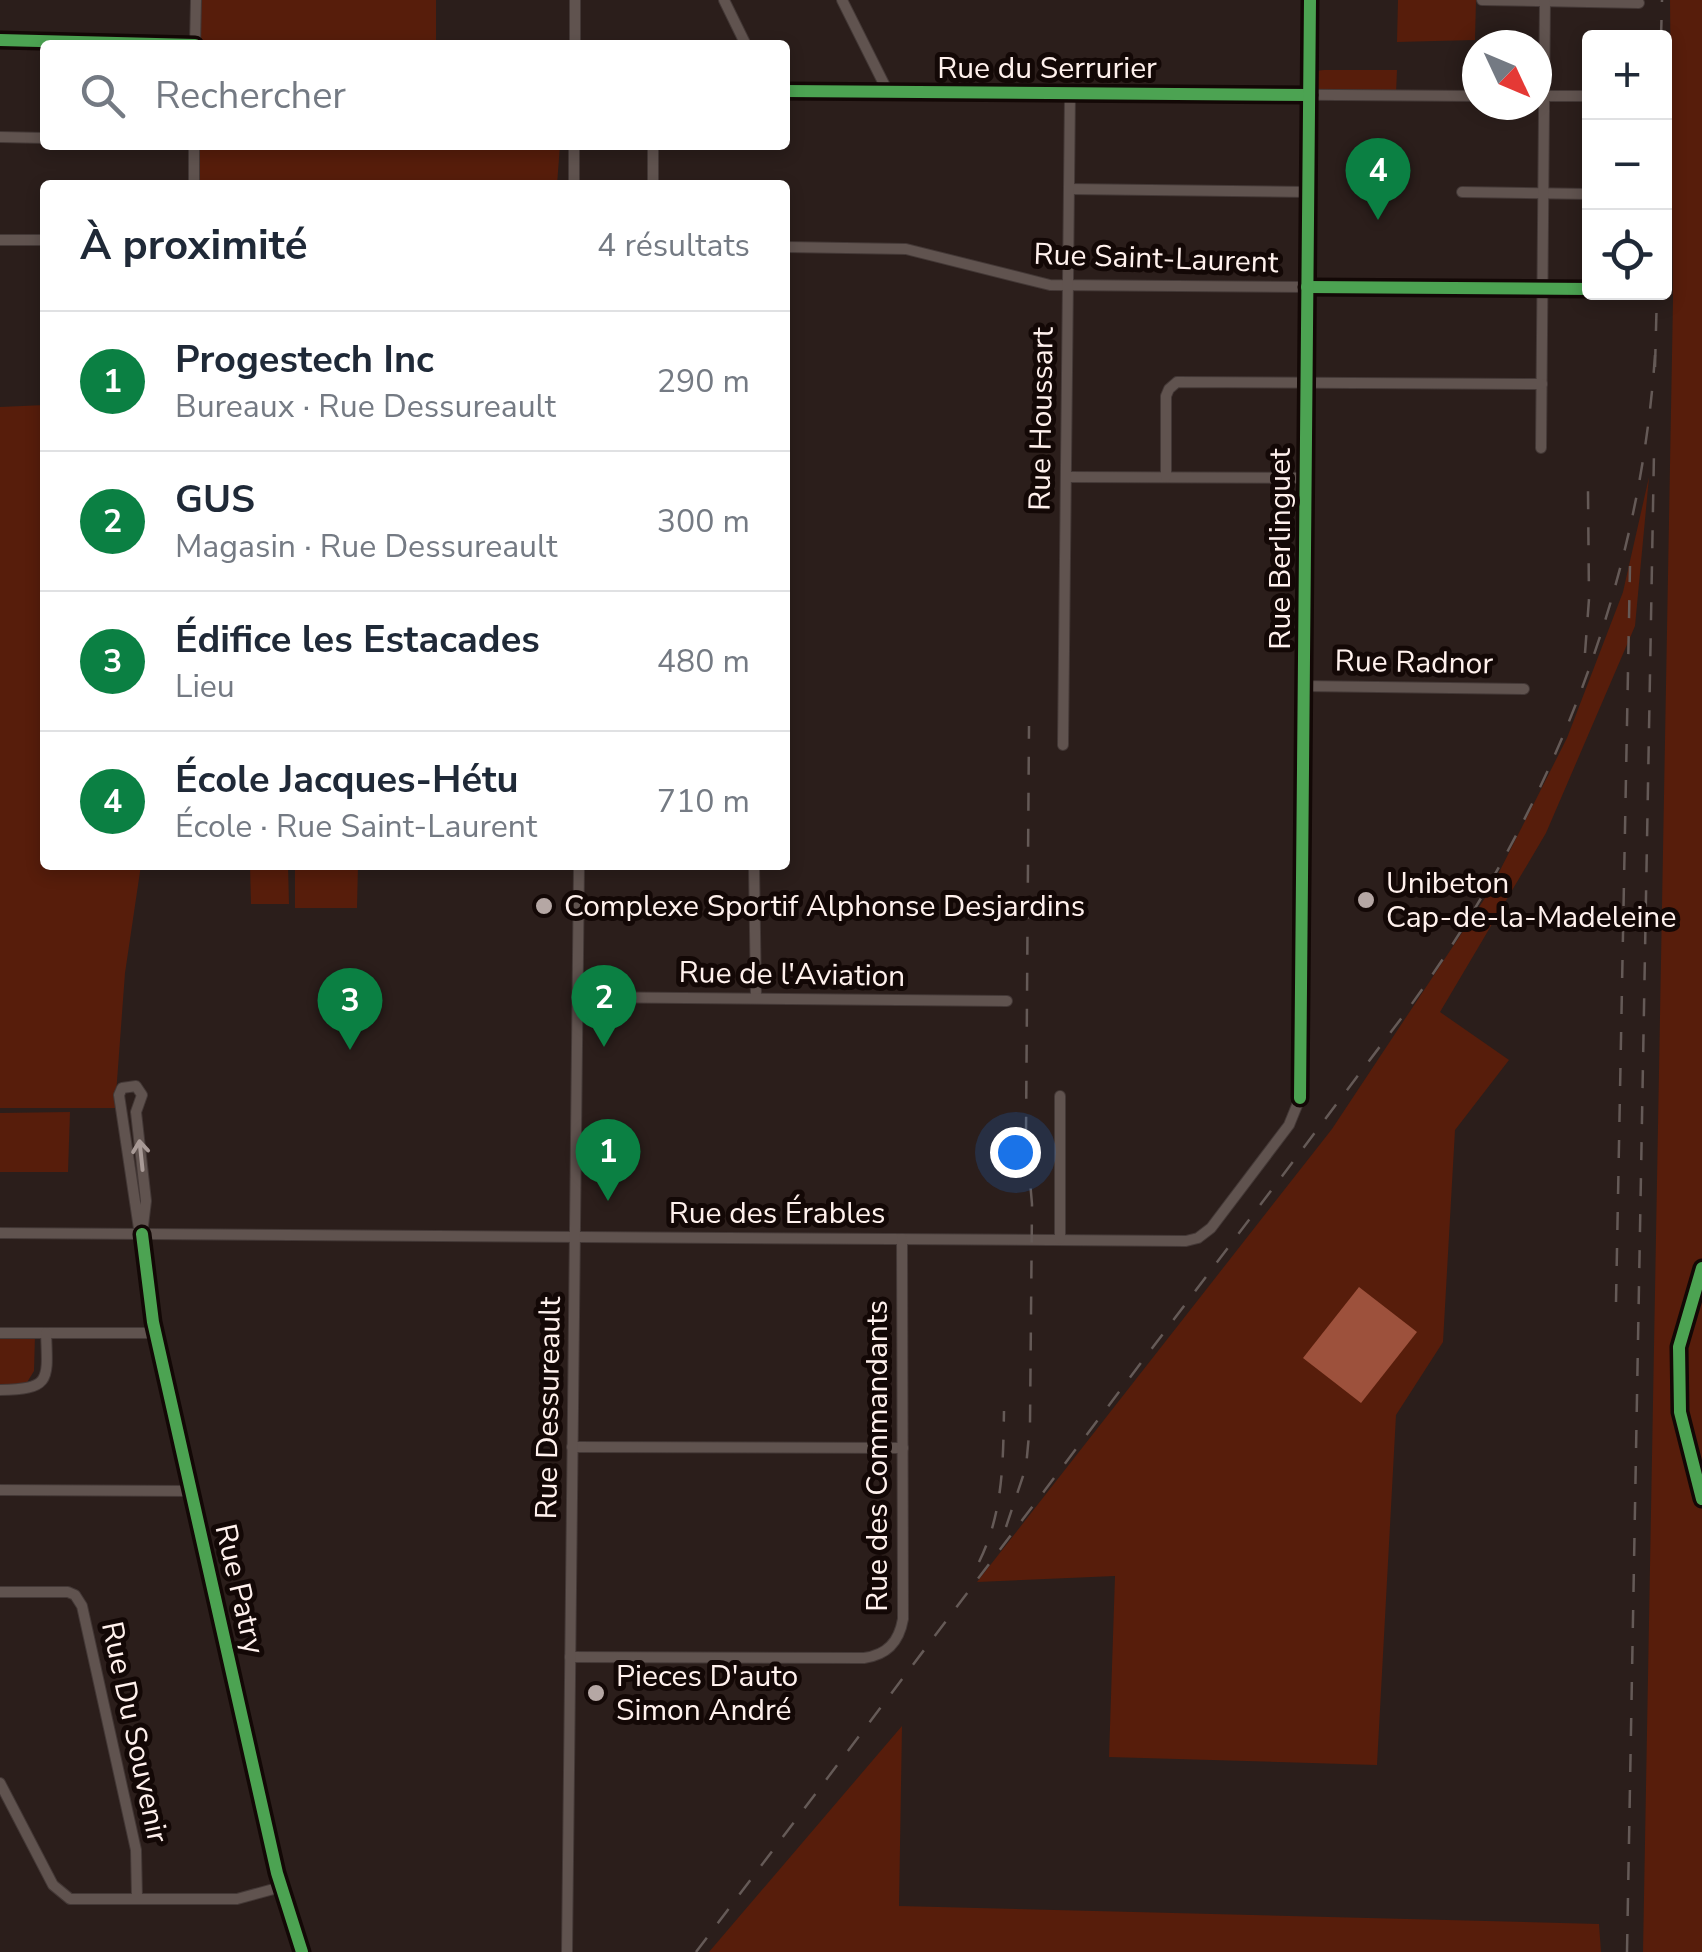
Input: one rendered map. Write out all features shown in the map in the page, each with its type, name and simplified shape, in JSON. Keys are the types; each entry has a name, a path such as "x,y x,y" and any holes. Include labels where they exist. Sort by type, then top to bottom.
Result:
{"street":[{"path":"195,40 196,0"},
{"path":"575,40 576,0"},
{"path":"724,0 744,40"},
{"path":"842,0 888,92"},
{"name":"Rue Berlinguet","path":"1300,1098 1310,0"},
{"path":"1482,0 1638,3"},
{"path":"1544,30 1545,1"},
{"path":"0,40 40,41"},
{"name":"Rue du Serrurier","path":"790,91 1462,96"},
{"name":"Rue Houssart","path":"1063,745 1070,94"},
{"path":"1552,96 1582,96"},
{"path":"1541,448 1542,120"},
{"path":"0,138 40,138"},
{"path":"194,150 194,180"},
{"path":"574,150 574,180"},
{"path":"653,150 653,180"},
{"path":"1068,189 1308,192"},
{"path":"1462,192 1582,194"},
{"path":"0,240 40,240"},
{"name":"Rue Saint-Laurent","path":"790,247 906,250 1026,281 1068,285 1582,289"},
{"path":"1166,478 1166,396 1174,384 1542,384"},
{"path":"1066,477 1305,478"},
{"name":"Rue Radnor","path":"1304,686 1524,688"},
{"name":"Rue Dessureault","path":"567,1952 578,870"},
{"path":"754,870 756,998"},
{"name":"Rue de l'Aviation","path":"578,997 1007,1001"},
{"name":"Rue Patry","path":"142,1234 146,1201 136,1112 142,1095 129,1085 119,1095 132,1203 142,1234 155,1333 281,1887 302,1952"},
{"path":"1060,1096 1060,1239"},
{"name":"Rue des Érables","path":"0,1233 1198,1238 1214,1224 1282,1135 1294,1118 1300,1098"},
{"name":"Rue des Commandants","path":"570,1656 864,1658 886,1652 898,1637 903,1619 902,1239"},
{"path":"0,1333 155,1333"},
{"path":"0,1390 29,1389 43,1380 46,1333"},
{"path":"572,1446 903,1448"},
{"path":"0,1490 193,1492"},
{"name":"Rue Du Souvenir","path":"0,1592 68,1592 80,1602 136,1850 137,1898"},
{"path":"0,1784 50,1881 62,1896 79,1900 244,1899 281,1887"}],"shaded area":[{"path":"196,0 436,0 436,40 196,40"},
{"path":"1398,0 1476,0 1475,30 1462,30 1462,40 1397,42"},
{"path":"1670,0 1702,0 1702,1952 1643,1952 1673,300"},
{"path":"1397,70 1396,94 1303,92 1304,72"},
{"path":"195,150 560,150 557,180 195,180"},
{"path":"40,405 40,870 140,870 125,973 115,1108 0,1108 0,407"},
{"path":"1649,477 1635,626 1546,833 1440,1012 1509,1060 1455,1130 1443,1342 1396,1415 1377,1765 1109,1757 1115,1576 977,1582 1332,1129 1489,892 1567,738 1623,592"},
{"path":"250,870 288,870 289,904 251,904"},
{"path":"295,870 358,870 357,908 295,908"},
{"path":"70,1112 68,1172 0,1172 0,1113"},
{"path":"1359,1287 1417,1332 1361,1403 1303,1358"},
{"path":"0,1334 35,1335 34,1371 26,1384 0,1388"},
{"path":"902,1726 899,1906 1599,1924 1601,1952 709,1952"}],"railway":[{"path":"1661,30 1662,0"},
{"path":"1655,367 1657,300"},
{"path":"696,1952 1403,1016 1454,942 1541,785 1606,619 1629,532 1645,444 1655,355"},
{"path":"1627,1952 1654,452"},
{"path":"1585,653 1588,491"},
{"path":"1616,1302 1630,566"},
{"path":"1006,1527 1026,1467 1030,1424 1032,1204 1026,1135 1029,726"},
{"path":"979,1562 997,1507 1004,1411"}],"cycle path":[{"path":"1300,1098 1310,0"},
{"path":"0,40 40,41"},
{"path":"790,91 1309,95"},
{"path":"1307,287 1582,289"},
{"path":"142,1234 153,1322 277,1873 302,1952"},
{"path":"1702,1268 1679,1347 1680,1412 1702,1499"}],"place":[{"name":"École Jacques-Hétu","path":"1378,220"},
{"name":"Unibeton Cap-de-la-Madeleine","path":"1366,900"},
{"name":"Complexe Sportif Alphonse Desjardins","path":"544,906"},
{"name":"GUS","path":"604,1047"},
{"name":"Édifice les Estacades","path":"350,1050"},
{"name":"Progestech Inc","path":"608,1201"},
{"name":"Pieces D'auto Simon André","path":"596,1693"}]}
